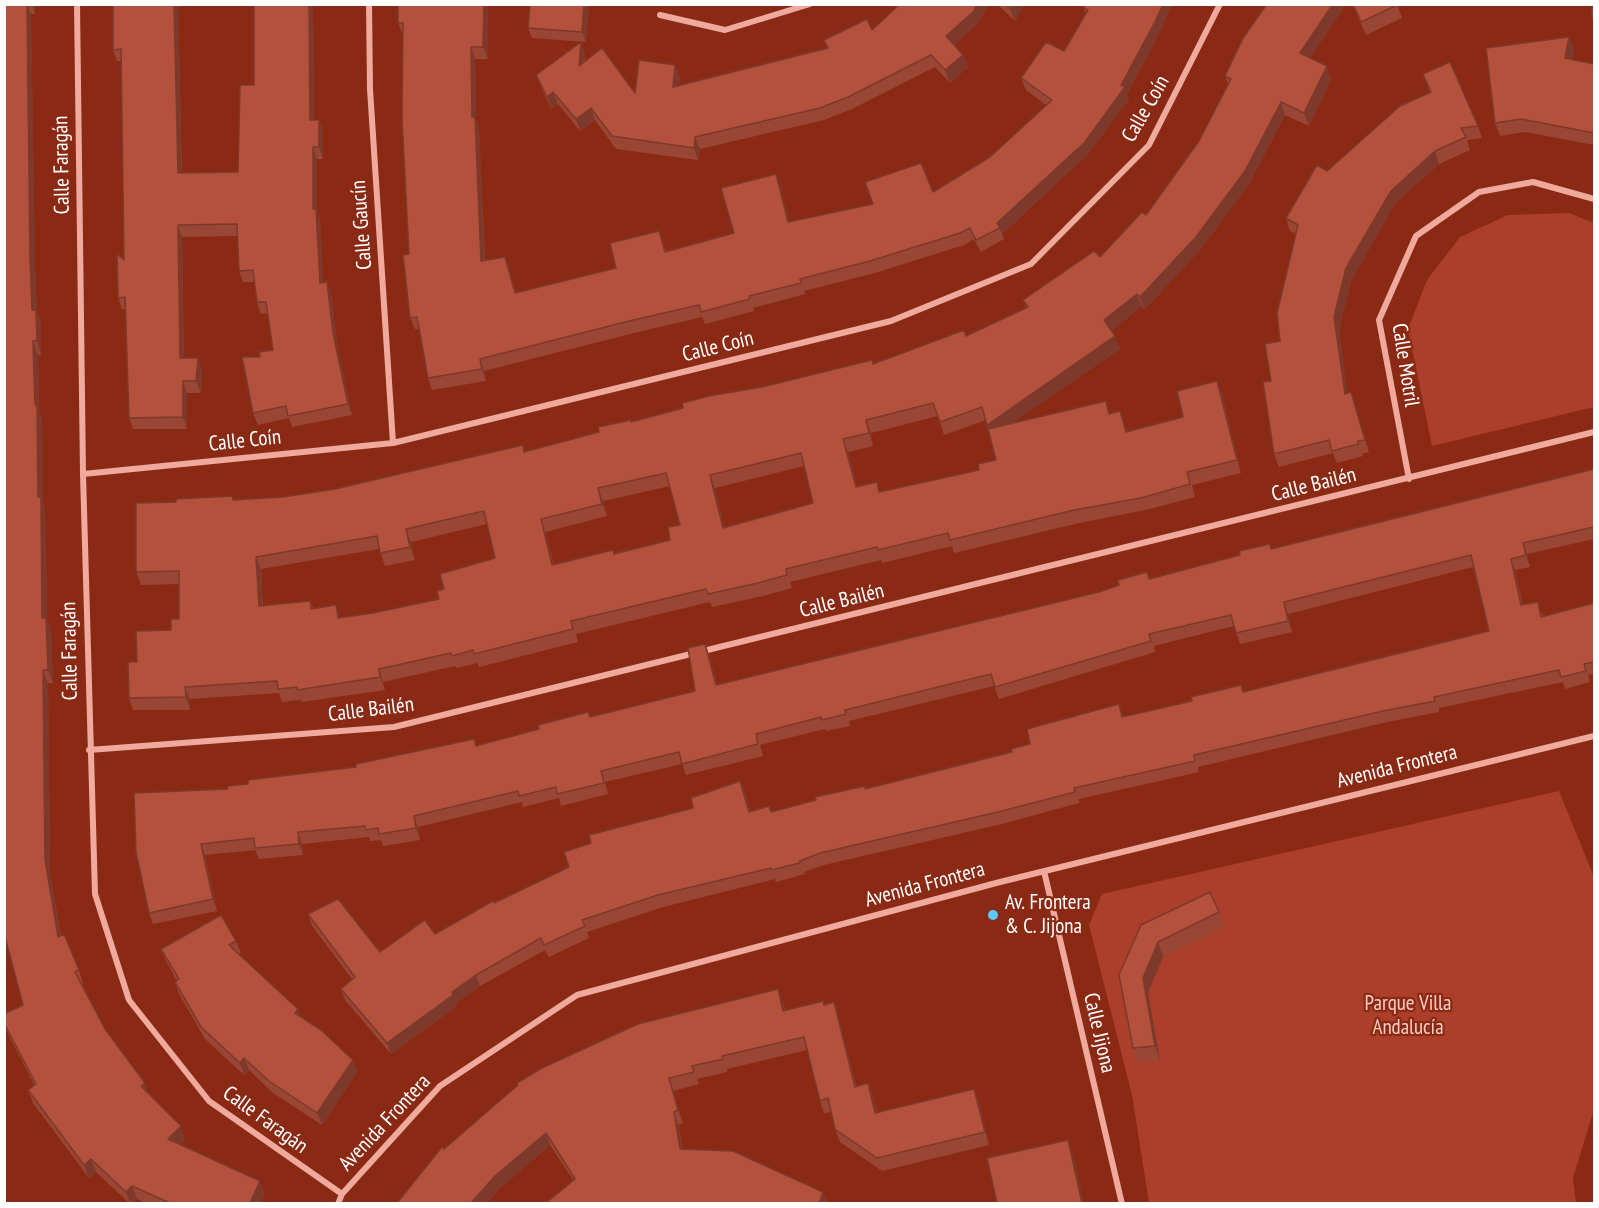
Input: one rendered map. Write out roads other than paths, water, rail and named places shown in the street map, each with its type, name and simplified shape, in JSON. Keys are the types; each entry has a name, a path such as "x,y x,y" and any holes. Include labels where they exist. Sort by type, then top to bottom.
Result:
{"street":[{"name":"Calle Faragán","path":"77,4 83,474 89,750 95,894 129,1000 209,1101 342,1194"},
{"name":"Calle Gaucín","path":"369,4 370,89 393,444"},
{"path":"660,15 725,30 810,4"},
{"name":"Calle Coín","path":"83,474 393,444 891,321 1030,264 1149,145 1220,4"},
{"name":"Calle Motril","path":"1409,479 1379,320 1416,236 1479,192 1533,182 1592,198"},
{"name":"Calle Bailén","path":"89,750 394,727 1594,432"},
{"name":"Avenida Frontera","path":"338,1203 342,1194 440,1086 577,995 1044,871 1594,736"},
{"name":"Calle Jijona","path":"1044,871 1122,1203"}],"place":[{"name":"Av. Frontera & C. Jijona","path":"993,915"}],"park label":[{"name":"Parque Villa Andalucía","path":"1408,1016"}]}
